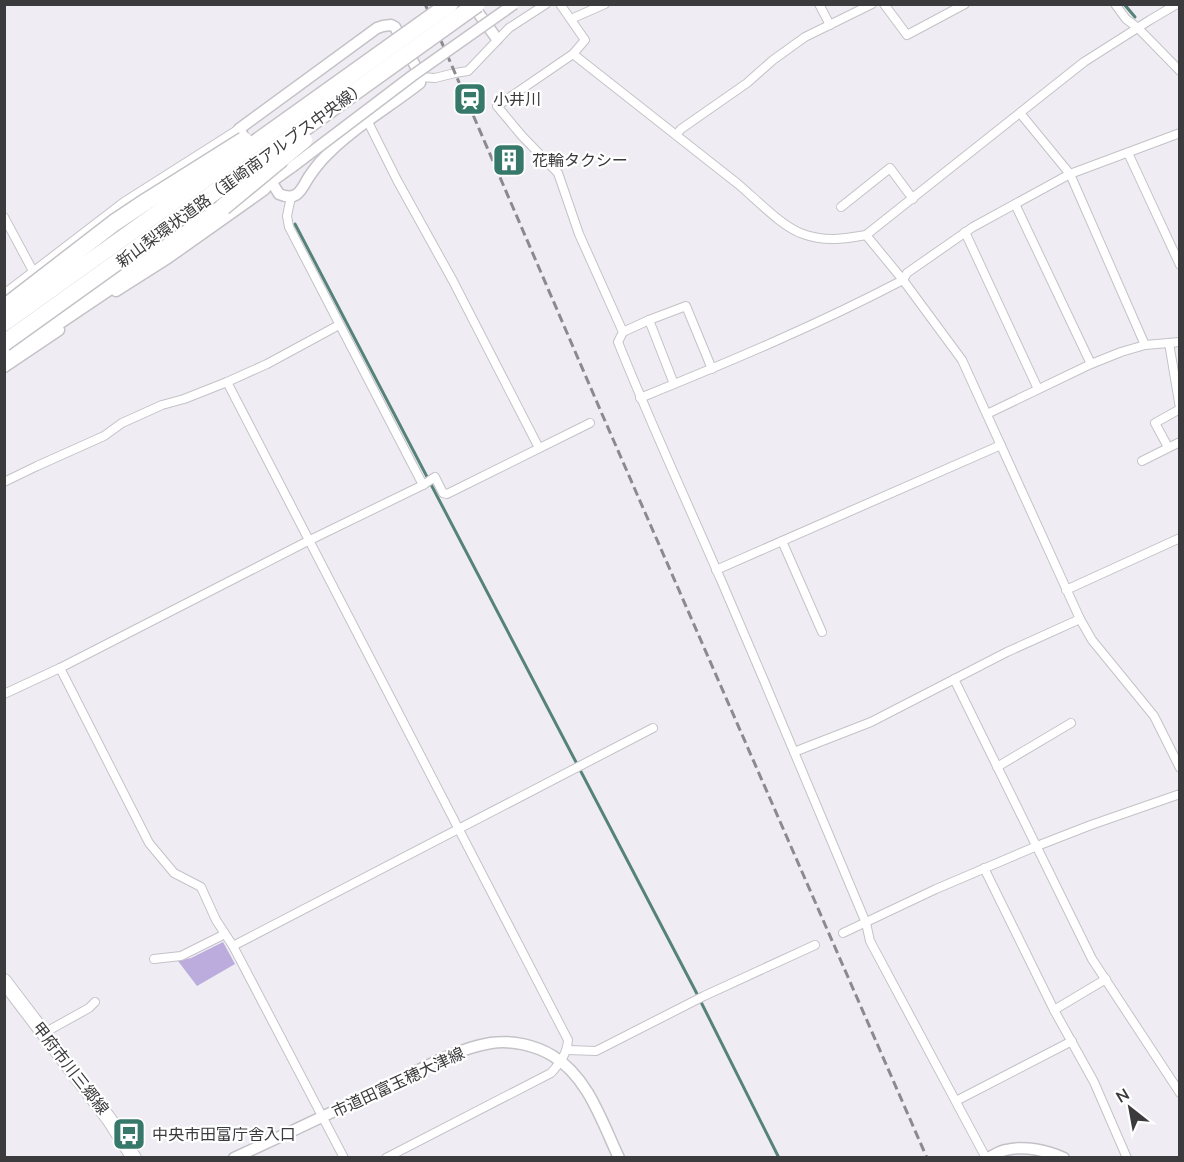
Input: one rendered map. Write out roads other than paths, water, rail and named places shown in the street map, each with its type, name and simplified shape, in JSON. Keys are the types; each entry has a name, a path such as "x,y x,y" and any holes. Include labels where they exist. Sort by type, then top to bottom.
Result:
{"highway":[{"path":"379,66 440,4"},
{"name":"新山梨環状道路（韮崎南アルプス中央線）","path":"4,342 334,106 450,4"},
{"name":"新山梨環状道路（韮崎南アルプス中央線）","path":"4,323 306,108 379,66 477,4"},
{"path":"379,66 490,4"},
{"path":"4,358 223,207 316,130 334,106"},
{"path":"4,308 114,223 147,201 256,133 306,108"}],"main road":[{"name":"甲府市川三郷線","path":"4,981 109,1119 134,1158"}],"street":[{"path":"472,4 497,39"},
{"path":"4,367 168,258 264,190 271,182 403,83 514,4"},
{"path":"421,77 435,78 468,71 509,28 546,4"},
{"path":"560,4 585,40 573,54 497,106 558,173 579,234 623,332"},
{"path":"571,19 605,4"},
{"path":"819,4 830,25"},
{"path":"676,135 805,38 873,4"},
{"path":"884,4 907,35 965,4"},
{"path":"1115,4 1126,19 1138,28 1179,71"},
{"path":"573,54 781,220 801,233 819,239 838,240 866,235 1084,62 1177,4"},
{"path":"4,294 124,202 239,129 377,28 391,25 395,27 421,77 420,82 367,120 330,151 314,170 299,194 291,197 279,194 239,129"},
{"path":"1020,113 1070,174 1145,345"},
{"path":"367,120 539,448"},
{"path":"640,398 755,351 845,310 903,280 906,273 965,232 1070,174 1179,133"},
{"path":"1128,153 1179,265"},
{"path":"841,207 890,168 913,199"},
{"path":"291,197 287,216 289,227 423,485"},
{"path":"1015,204 1091,364"},
{"path":"4,217 33,272"},
{"path":"965,232 1038,389"},
{"path":"866,235 903,280 962,360 1080,619 1092,640 1154,716 1179,768"},
{"path":"712,369 686,306 623,332 618,342 866,923 870,941 987,1158 1008,1149 1045,1151 1064,1158"},
{"path":"649,320 674,384"},
{"path":"4,482 104,436 122,423 162,405 184,399 267,364 339,325"},
{"path":"987,414 1091,364 1145,345 1179,342"},
{"path":"1168,447 1155,423 1179,408 1169,343"},
{"path":"227,382 568,1040 568,1050 551,1073 386,1158"},
{"path":"4,694 60,668 435,477 443,493 447,494 590,423"},
{"path":"1142,461 1179,442"},
{"path":"716,570 1001,445"},
{"path":"1066,590 1179,538"},
{"path":"782,541 822,632"},
{"path":"794,752 871,722 1007,652 1080,619"},
{"path":"60,668 149,843 174,873 201,887 216,920 233,946 344,1158"},
{"path":"954,679 1092,959 1179,1090"},
{"path":"997,767 1071,723"},
{"path":"233,946 653,728"},
{"path":"843,933 936,888 1037,846 1179,794"},
{"path":"984,868 1054,1010 1094,1082 1127,1158"},
{"path":"154,959 181,956 225,934"},
{"path":"568,1050 596,1052 693,1001 816,945"},
{"path":"1054,1010 1106,979"},
{"path":"44,1033 89,1008 95,1002"},
{"path":"956,1101 1072,1041"},
{"name":"市道田富玉穂大津線","path":"234,1158 471,1047 494,1042 514,1042 543,1051 567,1067 582,1084 618,1158"}],"waterway":[{"path":"1124,4 1135,17"},
{"path":"295,224 695,990 779,1158"}],"railway":[{"path":"425,4 927,1158"}],"place":[{"name":"小井川","path":"470,99"},
{"name":"花輪タクシー","path":"509,160"},
{"name":"中央市田富庁舎入口","path":"129,1134"}]}
